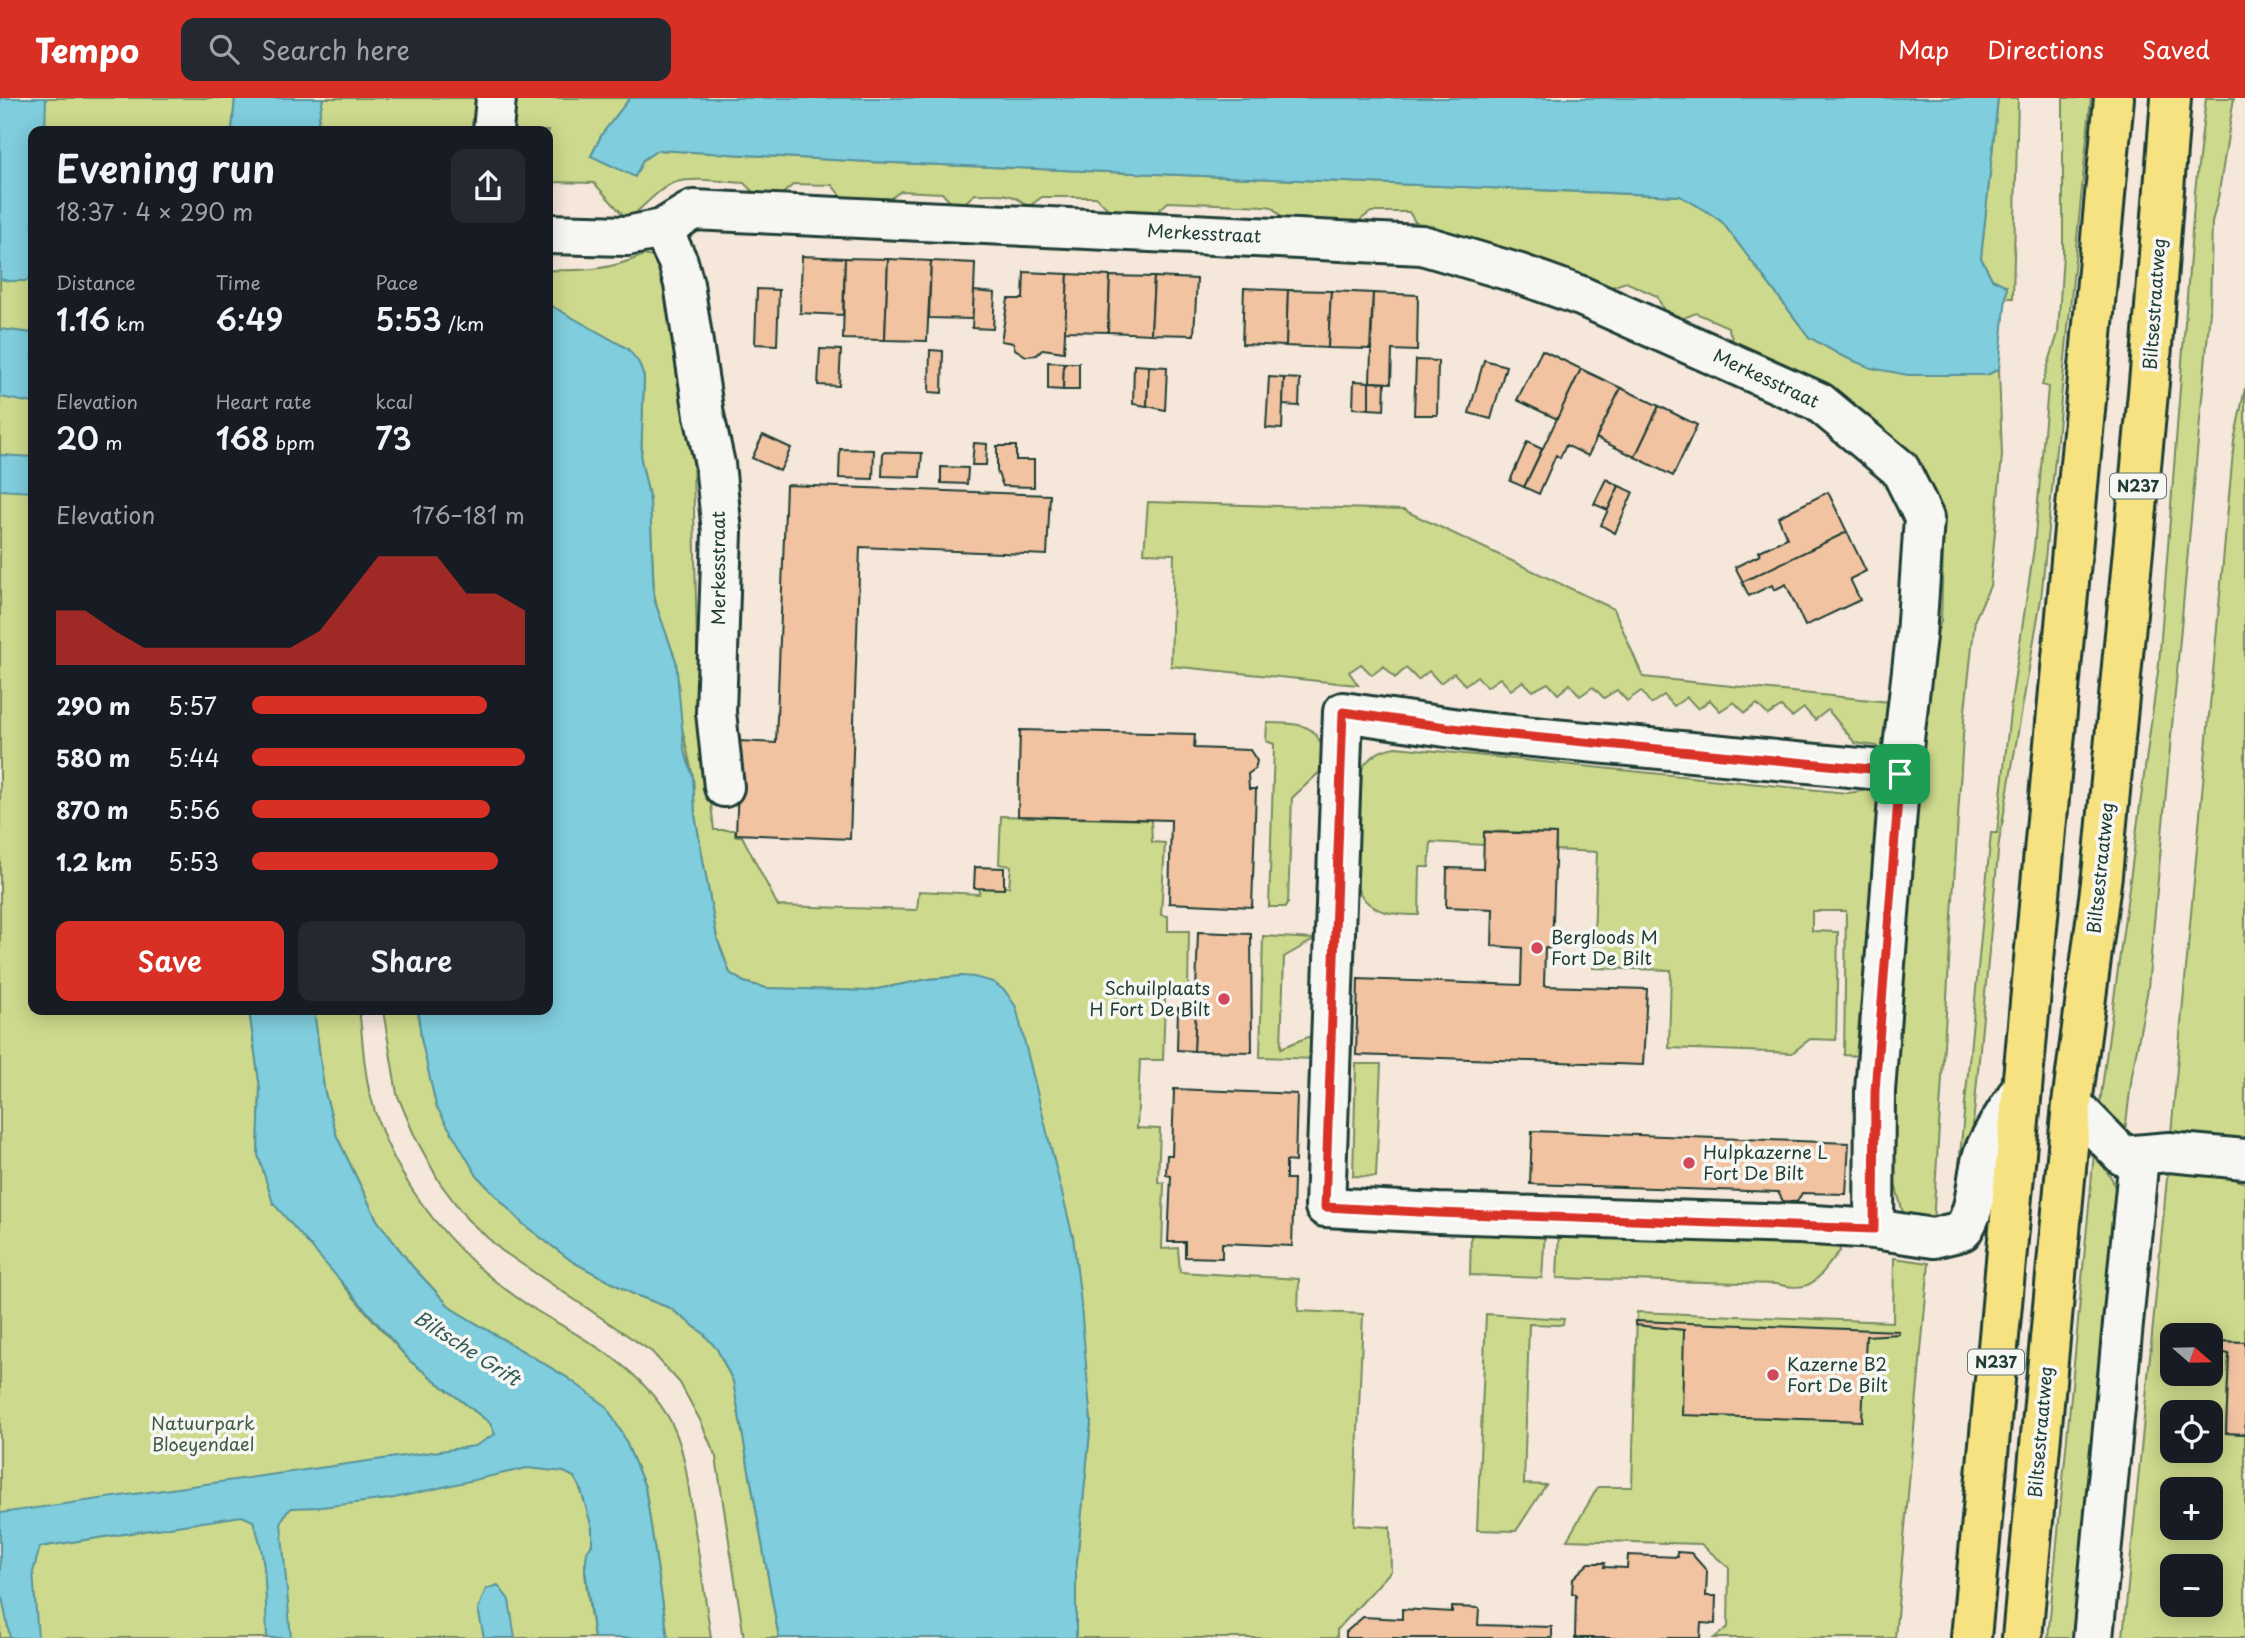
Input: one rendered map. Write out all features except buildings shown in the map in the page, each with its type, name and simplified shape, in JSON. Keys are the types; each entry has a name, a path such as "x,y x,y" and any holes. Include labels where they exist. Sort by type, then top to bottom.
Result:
{"main road":[{"name":"N237","path":"1971,1638 2114,98"},
{"name":"Biltsestraatweg","path":"2022,1638 2072,1104 2102,875 2150,372 2171,98"}],"street":[{"path":"493,126 496,98"},
{"name":"Merkesstraat","path":"553,234 627,236 662,229 693,210 1422,245 1517,273 1581,296 1819,402 1900,469 1924,519 1916,636 1900,774 1875,1091 1874,1229"},
{"name":"Merkesstraat","path":"662,229 678,262 684,284 704,415 715,464 722,532 716,712 724,787"},
{"path":"1900,774 1867,768 1480,732 1343,712 1325,1207 1785,1224 1874,1229 1933,1238 1962,1231 1970,1219 1977,1195 1982,1156 2022,1087"},
{"path":"2072,1104 2123,1156 2169,1152 2245,1158"},
{"path":"2093,1638 2138,1156"}],"green space":[{"name":"Natuurpark Bloeyendael","path":"0,98 235,98 232,126 28,126 28,1015 250,1015 260,1088 258,1155 344,1286 410,1361 490,1423 493,1429 574,1477 581,1491 592,1530 585,1568 594,1638 0,1638"},
{"path":"323,98 478,98 475,126 317,126"},
{"path":"511,98 630,98 602,134 591,156 643,160 657,150 869,162 1680,196 1722,222 1809,337 1842,356 1960,374 1987,375 1999,369 2002,455 1990,586 1975,619 1964,720 1933,1224 1903,1213 1885,1146 1927,668 1941,620 1943,551 1934,502 1734,344 1728,327 1696,313 1679,320 1665,313 1657,296 1626,282 1609,288 1417,225 1409,212 1371,212 1356,223 1284,220 1272,207 1265,206 1168,202 1156,213 1144,214 1111,212 1096,197 1042,197 1028,207 1010,196 975,194 962,205 952,204 942,193 901,191 885,202 843,199 832,185 794,184 780,196 757,196 744,183 693,180 670,184 628,220 594,183 553,182 553,126 508,126"},
{"path":"1998,98 2018,98 2013,298 2006,298 2007,286 1992,279 1981,258"},
{"path":"2063,98 2091,98 2041,599 1999,842 1967,1190 1956,1197 1991,833 1997,833 2011,703 2034,548 2048,387 2042,385 2058,333 2063,253"},
{"path":"2206,98 2234,98 2212,222 2210,311 2148,988 2125,1132 2116,1125 2100,1103 2159,664 2195,191"},
{"path":"644,255 660,259 692,417 698,690 714,830 735,830 735,836 742,836 778,906 917,910 919,891 979,894 980,886 1009,887 1011,866 999,864 1001,816 1151,820 1152,842 1165,843 1161,915 1168,916 1168,931 1189,931 1188,993 1173,992 1165,997 1163,1060 1140,1060 1137,1128 1160,1129 1158,1182 1164,1183 1162,1249 1178,1248 1180,1272 1299,1279 1298,1311 1363,1314 1354,1525 1390,1527 1391,1571 1337,1630 1337,1638 1076,1638 1076,1571 1091,1422 1073,1236 962,976 929,979 867,991 766,988 744,982 730,973 717,938 695,815 693,777 681,723 676,661 654,593 650,501 641,460 644,377 628,349 553,307 553,270 619,264"},
{"path":"2245,388 2245,1145 2171,1134 2234,441"},
{"path":"1148,502 1404,510 1614,609 1643,677 1890,702 1887,753 1877,746 1855,743 1828,710 1815,720 1804,708 1792,717 1781,707 1768,715 1757,704 1745,713 1734,702 1720,711 1710,700 1698,709 1687,697 1674,706 1664,695 1651,704 1641,691 1627,701 1617,690 1604,698 1593,687 1580,696 1570,684 1558,694 1548,683 1533,691 1523,681 1511,690 1500,678 1487,687 1477,676 1465,685 1454,673 1440,683 1429,671 1418,680 1406,668 1395,678 1384,666 1372,675 1361,664 1349,672 1358,685 1171,666 1174,554 1144,553"},
{"path":"1267,723 1292,724 1309,729 1320,741 1326,766 1292,798 1288,903 1285,907 1269,907 1274,744 1266,741"},
{"path":"1396,747 1847,793 1879,789 1856,1056 1844,1055 1846,911 1812,911 1812,931 1838,932 1836,1040 1810,1039 1792,1053 1669,1048 1671,970 1593,968 1597,852 1556,850 1556,834 1485,831 1484,845 1431,842 1429,867 1420,867 1419,915 1389,913 1372,906 1359,892 1355,882 1359,778 1364,765 1372,757 1380,751"},
{"path":"1263,936 1315,939 1284,957 1281,1048 1318,1033 1315,1059 1260,1057"},
{"path":"315,1015 359,1015 364,1063 380,1127 412,1190 433,1218 456,1245 509,1292 611,1357 628,1370 658,1401 675,1431 685,1465 711,1638 668,1638 645,1487 623,1435 568,1378 452,1309 413,1267 377,1220 337,1137 324,1089"},
{"path":"384,1015 419,1015 421,1038 477,1176 523,1224 573,1262 633,1294 670,1308 703,1333 717,1349 733,1381 779,1638 744,1638 716,1457 680,1383 652,1352 501,1250 467,1219 440,1183 415,1137 397,1094"},
{"path":"1356,1064 1381,1064 1376,1177 1353,1176"},
{"path":"2094,1153 2112,1179 2118,1197 2081,1638 2048,1638"},
{"path":"2168,1168 2221,1174 2245,1183 2245,1342 2223,1341 2223,1323 2160,1323 2160,1386 2223,1386 2223,1352 2229,1354 2226,1433 2245,1434 2245,1638 2123,1638"},
{"path":"1545,1230 1542,1278 1470,1275 1471,1232"},
{"path":"1559,1230 1839,1240 1840,1251 1820,1276 1800,1287 1777,1284 1557,1278"},
{"path":"1894,1258 1929,1263 1895,1638 1714,1638 1728,1627 1729,1568 1701,1544 1567,1540 1598,1487 1632,1487 1637,1312 1893,1322"},
{"path":"1486,1314 1564,1319 1563,1324 1559,1325 1529,1324 1524,1484 1546,1485 1516,1531 1477,1530"}],"water":[{"path":"0,98 46,98 45,126 28,126 28,280 0,279"},
{"path":"235,98 323,98 317,126 232,126"},
{"path":"630,98 1998,98 1981,258 1992,279 2007,286 1999,369 1987,375 1908,375 1871,368 1842,356 1809,337 1722,222 1680,196 869,162 658,150 643,160 635,177 591,156 602,134"},
{"path":"553,307 628,349 639,363 644,377 641,460 650,501 654,599 676,661 684,749 693,777 695,815 717,938 730,973 744,982 766,988 867,991 929,979 974,977 993,982 1005,991 1016,1007 1073,1237 1080,1294 1091,1422 1076,1571 1076,1638 779,1638 733,1381 717,1349 703,1333 670,1308 633,1294 573,1262 523,1224 477,1176 436,1106 419,1015 553,1015"},
{"path":"0,329 28,332 28,402 0,397"},
{"path":"0,455 28,457 28,492 0,490"},
{"name":"Biltsche Grift","path":"250,1015 315,1015 324,1089 337,1137 377,1220 413,1267 452,1309 568,1378 606,1406 623,1435 645,1487 668,1638 594,1638 585,1569 587,1552 592,1545 592,1528 580,1487 574,1477 564,1472 527,1468 390,1499 292,1508 281,1522 291,1638 267,1638 261,1549 253,1521 242,1516 40,1547 33,1572 38,1638 10,1638 0,1587 0,1513 475,1446 495,1434 490,1423 410,1361 273,1203 258,1155 260,1088"},
{"path":"498,1585 509,1600 515,1638 484,1638 478,1609 486,1589"}],"place":[{"name":"Bergloods M Fort De Bilt","path":"1537,948"},
{"name":"Schuilplaats H Fort De Bilt","path":"1224,999"},
{"name":"Hulpkazerne L Fort De Bilt","path":"1689,1163"},
{"name":"Kazerne B2 Fort De Bilt","path":"1773,1375"}],"route":[{"path":"1343,712 1480,732 1900,774 1875,1091 1874,1229 1325,1207 1343,712"}]}
